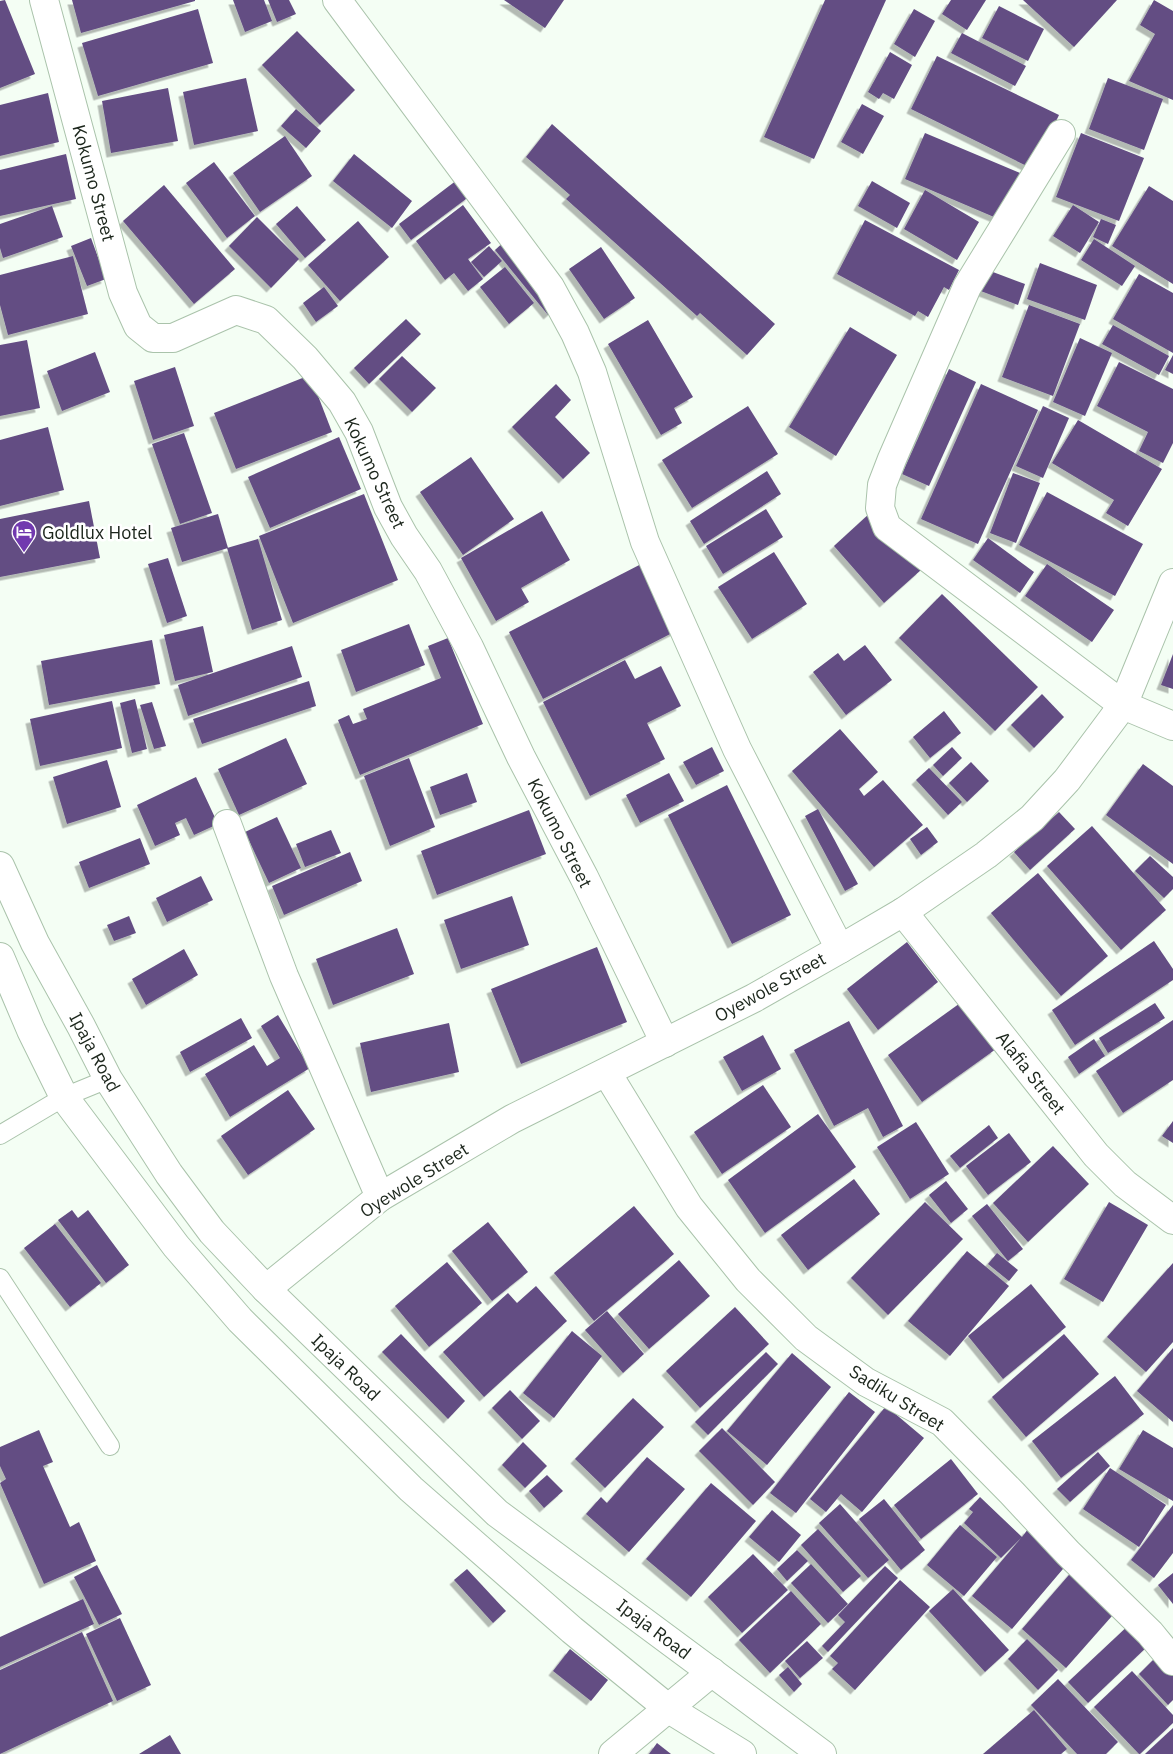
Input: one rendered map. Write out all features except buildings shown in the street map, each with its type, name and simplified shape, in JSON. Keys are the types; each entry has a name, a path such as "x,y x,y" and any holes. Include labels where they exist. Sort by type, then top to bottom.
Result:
{"street":[{"name":"Kokumo Street","path":"44,0 123,294 138,326 153,338 173,338 236,310 266,320 305,358 342,402 359,432 388,507 404,536 428,571 469,647 521,756 584,877 665,1043"},
{"path":"337,0 550,287 575,333 592,372 645,542 737,749 840,949"},
{"path":"1061,134 968,287 892,459 882,485 880,508 887,526 1123,705 1173,726"},
{"name":"Oyewole Street","path":"266,1289 380,1197 512,1119 754,998 903,912 986,855 1032,818 1067,780 1123,705 1173,583"},
{"path":"227,824 284,976 380,1197"},
{"name":"Ipaja Road","path":"0,866 35,943 81,1026 108,1080 169,1174 207,1224 266,1289 497,1513 822,1754"},
{"name":"Alafia Street","path":"903,912 1096,1155 1125,1184 1173,1220"},
{"path":"0,957 31,1030 64,1097 176,1246 240,1320 411,1489 572,1630 669,1709 742,1754"},
{"name":"Sadiku Street","path":"607,1073 689,1206 748,1280 806,1338 859,1376 942,1422 1068,1553 1150,1633 1173,1661"},
{"path":"613,1754 712,1672"}],"lane":[{"path":"0,1135 64,1097 108,1080"},
{"path":"0,1278 110,1446"}],"place":[{"name":"Goldlux Hotel","path":"24,553"}]}
